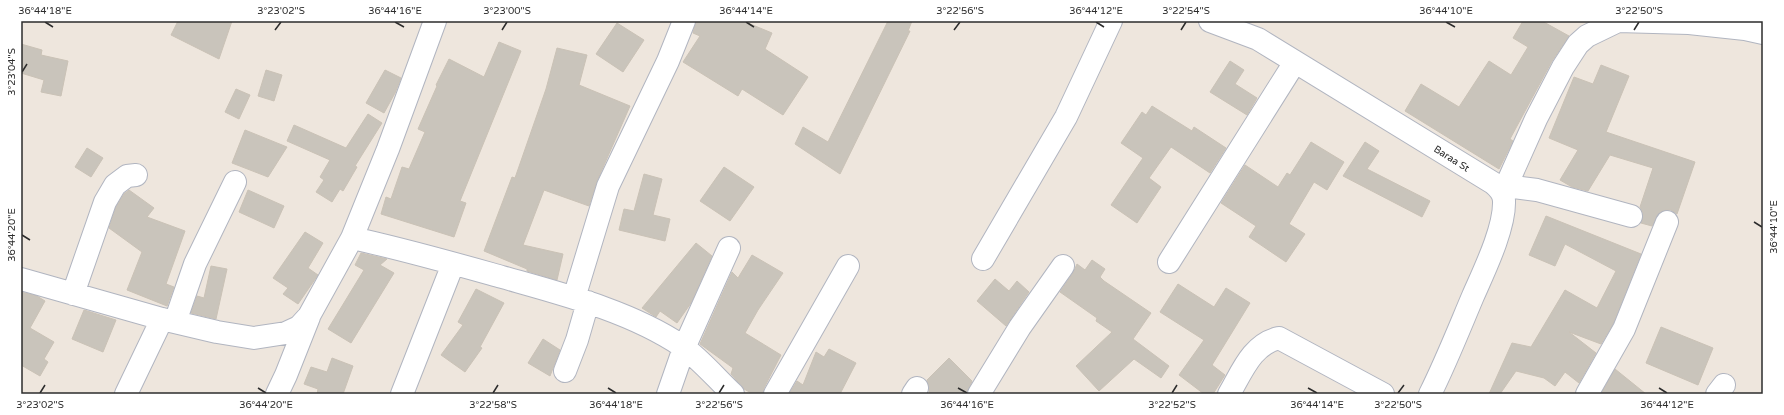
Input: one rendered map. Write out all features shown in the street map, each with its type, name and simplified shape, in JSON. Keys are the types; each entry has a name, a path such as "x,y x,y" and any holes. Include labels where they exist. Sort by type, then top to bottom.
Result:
{"street":[{"path":"277,394 309,316 352,238 388,149 435,21"},
{"path":"565,371 577,340 581,300 608,186 668,61 684,21"},
{"path":"983,259 1066,117 1111,21"},
{"name":"Baraa St","path":"1210,21 1258,39 1505,190"},
{"path":"1430,394 1442,370 1496,240 1503,212 1505,190 1536,119 1563,67 1578,44 1587,36 1618,21 1689,23 1745,29 1763,34"},
{"path":"1169,262 1295,62"},
{"path":"73,294 105,202 115,185 127,176 136,175"},
{"path":"126,394 168,321 235,182"},
{"path":"1505,190 1537,190 1631,216"},
{"path":"1587,394 1624,329 1667,222"},
{"path":"352,238 405,250 581,300 662,334 684,348 733,394"},
{"path":"668,394 684,348 729,248"},
{"path":"402,394 453,264"},
{"path":"775,394 848,266"},
{"path":"979,394 1020,327 1063,266"},
{"path":"21,279 168,321 217,332 254,338 286,333 299,327 309,316"},
{"path":"1229,394 1258,347 1270,340 1279,338 1383,394"}],"building":[{"path":"178,21 232,21 219,59 171,35"},
{"path":"696,21 743,21 772,33 765,49 808,77 783,115 742,89 738,96 683,62 700,36 693,33"},
{"path":"888,21 912,21 908,31 910,31 840,174 795,144 803,127 828,142"},
{"path":"1523,21 1542,21 1569,36 1552,61 1510,139 1513,141 1499,169 1405,111 1421,84 1459,107 1489,61 1511,75 1528,47 1513,38"},
{"path":"617,23 644,40 623,72 596,54"},
{"path":"499,42 521,51 460,201 466,203 454,237 381,214 386,197 391,199 402,167 409,169 425,132 418,129 437,86 436,85 449,59 484,77"},
{"path":"21,44 42,50 41,55 68,61 61,96 41,92 44,80 21,73"},
{"path":"557,48 587,55 579,85 630,106 597,181 589,206 544,190 523,245 563,254 557,280 527,271 527,269 484,251 512,177 515,178 546,89"},
{"path":"1230,61 1244,70 1235,84 1257,98 1247,115 1210,92"},
{"path":"1601,65 1629,76 1606,132 1695,162 1677,214 1671,210 1660,212 1652,226 1641,223 1643,213 1640,207 1653,168 1610,155 1588,191 1572,187 1560,180 1578,150 1549,138 1574,77 1593,84"},
{"path":"266,70 282,75 274,101 258,96"},
{"path":"385,70 401,78 384,113 366,103"},
{"path":"236,89 250,95 239,119 225,112"},
{"path":"1152,106 1192,131 1194,127 1226,148 1210,173 1171,147 1149,178 1161,187 1137,223 1111,205 1143,158 1121,143 1142,112 1146,115"},
{"path":"368,114 382,123 355,166 357,167 343,191 340,189 332,202 316,192 324,180 320,177 330,160 287,141 294,125 346,148"},
{"path":"245,130 287,147 268,177 232,163"},
{"path":"1311,142 1344,162 1327,190 1314,182 1289,224 1305,234 1286,262 1249,237 1256,226 1221,203 1245,165 1278,187 1287,173 1290,175"},
{"path":"1365,142 1379,151 1367,169 1430,201 1422,217 1343,176"},
{"path":"87,148 103,158 91,177 75,167"},
{"path":"724,167 754,187 730,221 700,201"},
{"path":"644,174 662,179 653,215 670,219 665,241 619,230 624,209 634,211"},
{"path":"129,190 154,208 147,217 185,231 166,284 174,287 167,306 127,290 142,252 109,228 116,207 124,194"},
{"path":"248,190 284,206 274,228 239,212"},
{"path":"1546,216 1641,254 1613,324 1601,344 1569,332 1596,353 1579,383 1565,372 1555,386 1544,378 1516,371 1500,394 1489,394 1512,343 1531,347 1565,290 1597,308 1616,271 1565,244 1555,266 1529,255"},
{"path":"305,232 323,243 308,268 318,275 298,304 283,294 288,288 273,278"},
{"path":"696,243 712,256 691,303 677,323 660,311 656,317 642,308"},
{"path":"361,253 387,259 380,265 394,273 351,343 328,329 364,270 355,265"},
{"path":"752,255 783,273 758,310 745,333 781,355 764,388 763,394 753,394 744,389 731,374 733,368 700,344 732,272 738,278"},
{"path":"1092,260 1105,269 1100,277 1104,281 1151,313 1133,339 1169,366 1161,378 1134,359 1099,391 1076,366 1112,332 1096,321 1097,318 1060,292 1073,273 1077,264 1085,270"},
{"path":"211,266 227,269 216,319 191,313 197,296 204,298"},
{"path":"995,279 1009,291 1017,281 1029,292 1006,326 977,301"},
{"path":"1178,284 1214,307 1226,288 1250,303 1212,365 1225,375 1213,394 1204,394 1179,375 1204,340 1160,312"},
{"path":"476,289 504,303 480,347 482,348 465,372 441,355 463,325 458,322"},
{"path":"21,292 37,296 45,301 30,328 54,342 44,359 48,362 40,376 21,365"},
{"path":"84,310 116,320 103,352 72,339"},
{"path":"1661,327 1713,348 1698,385 1646,363"},
{"path":"543,339 560,350 550,376 528,363"},
{"path":"829,349 856,363 840,394 789,394 797,381 803,385 816,352 824,357"},
{"path":"332,358 353,366 343,394 317,394 318,389 304,384 311,367 327,372"},
{"path":"949,358 972,381 967,394 930,394 927,380"},
{"path":"1615,369 1646,394 1601,394"}]}
